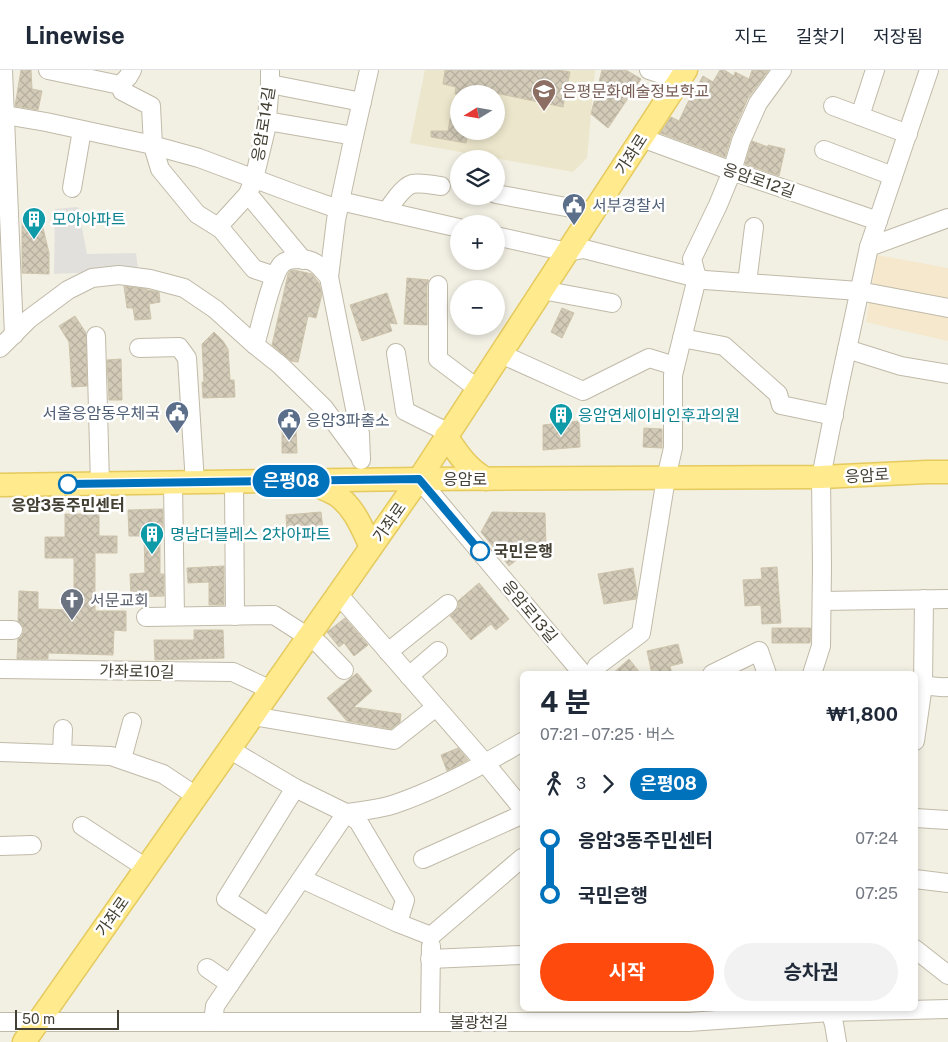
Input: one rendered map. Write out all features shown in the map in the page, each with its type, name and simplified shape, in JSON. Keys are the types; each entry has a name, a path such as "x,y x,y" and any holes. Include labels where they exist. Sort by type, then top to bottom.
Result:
{"main road":[{"name":"가좌로","path":"30,1033 419,479 682,75"},
{"path":"448,435 464,462 477,474 486,479"},
{"name":"응암로","path":"0,485 419,479 821,478 948,472"},
{"path":"306,481 335,494 349,506 371,548"}],"street":[{"path":"3,70 3,115 14,334"},
{"path":"48,70 120,85"},
{"path":"120,85 128,78 132,70"},
{"path":"361,480 360,434 329,277 339,205 369,70"},
{"name":"가좌로","path":"649,70 682,75"},
{"path":"594,671 597,666 642,632 666,478 673,448 672,375 697,278 692,259 718,205 758,104 782,70"},
{"path":"860,116 875,70"},
{"path":"813,671 821,646 821,478 869,246 929,70"},
{"path":"270,77 362,102"},
{"name":"응암로14길","path":"270,77 266,129 251,187 339,205"},
{"path":"120,85 122,92 151,106 153,146 160,169 197,214 221,229 254,269 275,276"},
{"path":"833,106 908,134"},
{"path":"3,115 46,122 199,158 251,187 303,260"},
{"path":"267,121 354,136"},
{"path":"72,188 82,130"},
{"name":"응암로12길","path":"642,138 878,221"},
{"path":"824,150 893,176"},
{"path":"387,212 392,202 410,184 420,183 441,186"},
{"path":"218,227 251,187"},
{"path":"505,196 593,212"},
{"path":"339,205 387,212 450,226"},
{"path":"869,246 948,218"},
{"path":"747,283 754,227"},
{"path":"505,238 567,252 584,249 706,280 859,291 948,308"},
{"path":"255,345 275,276 283,262 295,258 315,262 329,277"},
{"path":"0,348 29,319 68,290 92,278 119,275 150,279 184,288 215,309 280,365 324,408 361,458"},
{"path":"438,284 438,359 478,389"},
{"path":"542,290 612,303"},
{"path":"96,336 100,484"},
{"path":"682,338 724,346 778,394 781,405 834,416"},
{"path":"139,348 179,346 187,358 196,483"},
{"path":"847,349 901,366 948,374"},
{"path":"396,353 405,411 448,435"},
{"path":"501,354 583,391 649,358 675,366"},
{"name":"응암로13길","path":"419,479 580,671"},
{"path":"234,482 235,616"},
{"path":"173,483 175,616"},
{"path":"338,594 520,806"},
{"path":"822,601 948,598"},
{"path":"918,698 924,599"},
{"path":"388,652 448,604"},
{"path":"146,617 274,615 319,644 344,670"},
{"path":"409,676 438,651"},
{"path":"718,671 759,652 766,671"},
{"name":"가좌로10길","path":"0,670 233,672 270,690"},
{"path":"919,684 937,688 948,687"},
{"path":"252,716 394,740 436,707"},
{"path":"122,759 132,722"},
{"path":"62,754 63,729"},
{"path":"213,1022 216,1006 230,984 346,813 394,805 485,763 520,743"},
{"path":"229,749 295,788 346,813 358,821 405,900 398,922"},
{"path":"0,752 111,756 163,774 196,796"},
{"path":"269,927 226,899 295,788"},
{"path":"422,859 520,815"},
{"path":"918,818 948,820"},
{"path":"82,826 146,868"},
{"path":"0,846 32,845"},
{"path":"302,879 431,936 520,860"},
{"path":"918,879 948,883"},
{"name":"불광천길","path":"430,1022 431,936"},
{"path":"918,951 948,975"},
{"path":"430,958 520,955"},
{"path":"207,968 230,984"},
{"name":"불광천길","path":"918,1011 948,1009"},
{"name":"불광천길","path":"0,1022 30,1033 213,1022 430,1022 688,1015 831,1015 909,1011"},
{"name":"불광천길","path":"0,1012 30,1033"},
{"path":"831,1015 837,1042"}],"shaded area":[{"name":"은평문화예술정보학교","path":"425,70 595,70 587,158 573,172 505,160 505,150 450,150 410,143"},
{"path":"78,207 87,254 136,253 138,270 54,274 55,209"},
{"path":"877,255 948,268 948,341 866,322"}],"building":[{"path":"21,70 31,70 32,89 42,91 38,110 15,106"},
{"path":"445,70 559,70 570,72 563,107 505,95 505,85 450,86 443,84"},
{"path":"602,70 626,70 641,79 608,128 591,114"},
{"path":"720,70 724,70 734,76 735,72 749,79 752,70 769,70 748,98 731,137 725,157 660,133 671,117 679,121 703,76 713,82"},
{"path":"450,120 450,140 466,140 466,143 431,137 431,131 448,131"},
{"path":"752,141 768,147 768,145 785,149 779,176 745,164"},
{"name":"모아아파트","path":"22,218 43,218 43,228 49,253 49,274 22,273"},
{"path":"294,270 312,274 319,283 322,294 316,318 308,316 298,362 291,361 272,345 288,274"},
{"path":"407,278 429,280 427,285 427,325 404,324"},
{"path":"124,286 159,292 160,302 149,304 151,319 135,320 133,308 127,308"},
{"path":"387,293 397,324 389,323 392,331 362,341 350,305"},
{"path":"562,308 574,313 562,338 551,332"},
{"path":"75,316 86,333 87,386 72,387 69,342 59,326"},
{"path":"214,332 228,349 230,380 234,380 235,397 203,398 202,344"},
{"path":"121,359 122,400 109,400 107,360"},
{"name":"응암연세이비인후과의원","path":"579,421 580,447 543,450 543,425"},
{"name":"응암3파출소","path":"296,428 297,453 282,453 282,429"},
{"path":"644,428 662,429 662,448 643,447"},
{"name":"명남더블레스 2차아파트","path":"163,509 163,536 160,536 160,574 164,574 164,596 131,597 130,574 145,573 144,536 129,536 128,510"},
{"path":"321,512 323,530 287,532 286,515"},
{"name":"국민은행","path":"492,512 545,513 546,547 534,546 509,566 481,532"},
{"path":"65,514 99,514 99,536 117,536 117,553 95,553 95,611 126,611 126,631 114,630 113,655 48,653 48,659 17,659 18,639 22,636 24,630 18,621 19,591 38,592 38,609 74,610 74,558 45,558 45,537 65,537"},
{"path":"224,566 224,605 209,605 209,582 188,583 187,568"},
{"path":"777,567 781,623 762,624 761,605 745,606 743,580 762,579 761,568"},
{"path":"633,568 637,592 636,599 604,604 598,574"},
{"path":"479,583 509,619 496,630 491,624 471,640 450,616 458,608 458,601"},
{"path":"345,618 368,645 354,656 344,643 339,647 327,632"},
{"path":"772,628 811,628 810,643 772,643"},
{"path":"194,630 223,630 224,658 155,660 154,640 194,640"},
{"path":"678,644 683,663 670,666 671,671 651,671 647,651"},
{"path":"629,659 639,671 615,671"},
{"path":"357,673 372,691 354,707 401,714 400,722 391,729 347,721 327,698"},
{"path":"458,748 468,760 447,771 441,755"}],"bus line":[{"name":"은평08","path":"68,484 419,479 480,551"}],"place":[{"name":"은평문화예술정보학교","path":"544,112"},
{"name":"서부경찰서","path":"574,226"},
{"name":"모아아파트","path":"34,240"},
{"name":"서울응암동우체국","path":"177,434"},
{"name":"응암연세이비인후과의원","path":"561,436"},
{"name":"응암3파출소","path":"289,441"},
{"name":"응암3동주민센터","path":"68,484"},
{"name":"국민은행","path":"480,551"},
{"name":"명남더블레스 2차아파트","path":"152,555"},
{"name":"서문교회","path":"72,621"}]}
